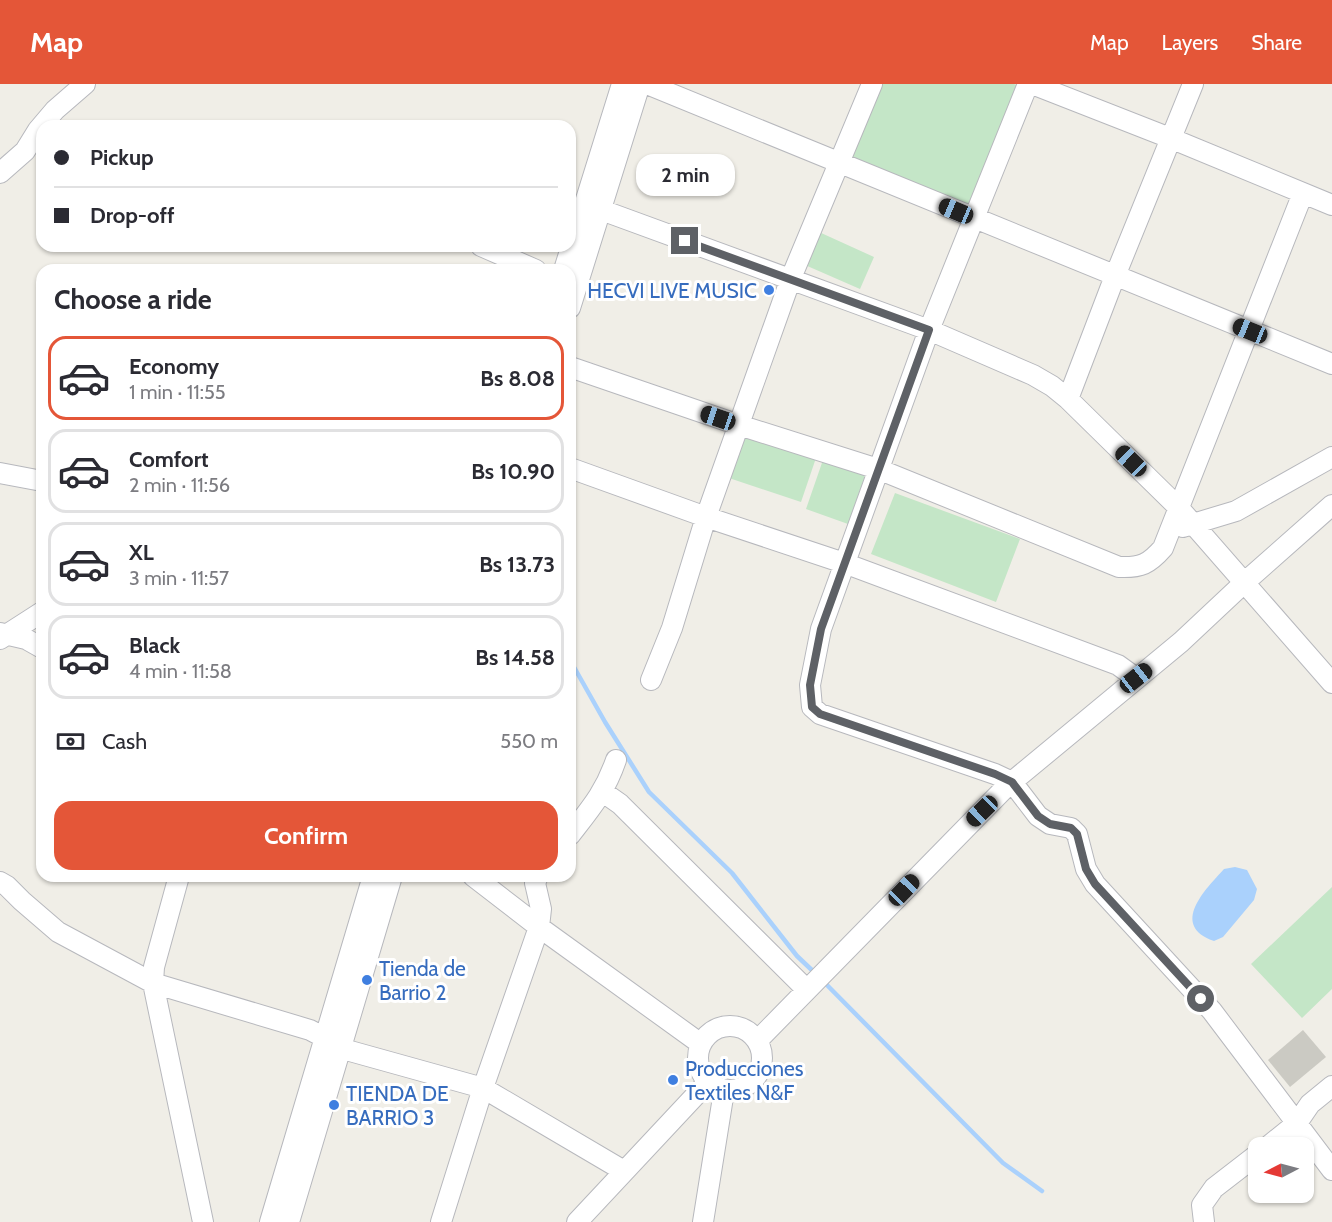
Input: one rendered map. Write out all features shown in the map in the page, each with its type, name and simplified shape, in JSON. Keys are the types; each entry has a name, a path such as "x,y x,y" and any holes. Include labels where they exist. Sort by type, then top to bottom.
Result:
{"street":[{"path":"46,120 85,84"},
{"path":"576,280 622,84"},
{"path":"576,243 640,84"},
{"path":"647,84 1332,364"},
{"path":"651,680 672,628 706,517 791,278 841,163 872,84"},
{"path":"1332,204 1030,84 929,330 878,469 821,629 810,685 812,707 820,714 984,770 1012,782 1038,816 1050,824 1071,828 1077,834 1086,869 1095,884 1212,1011 1332,1170"},
{"path":"1068,399 1193,84"},
{"path":"0,173 25,151 36,133"},
{"path":"576,369 739,425 878,469 1119,567 1141,566 1152,561 1163,548 1169,533 1185,516 1250,331 1303,193"},
{"path":"592,207 929,330 1033,375 1052,386 1068,399 1185,516 1332,683"},
{"path":"495,252 522,264"},
{"path":"1185,516 1219,518 1332,458"},
{"path":"576,470 844,563 1118,665 1136,678"},
{"path":"0,473 36,480"},
{"path":"757,1041 1012,782 1181,642 1332,505"},
{"path":"2,636 36,616"},
{"path":"2,636 26,639 36,645"},
{"path":"576,827 603,792 616,760"},
{"path":"603,792 620,804 807,990"},
{"path":"0,882 58,932 153,983 310,1030 350,1051 483,1088 624,1171"},
{"path":"177,882 154,967 153,983 203,1222"},
{"path":"285,1220 333,1042 372,882"},
{"path":"333,1042 390,882"},
{"path":"481,882 701,1044"},
{"path":"441,1222 483,1088 539,927 541,909 535,882"},
{"path":"733,1026 751,1033 757,1041 762,1051 763,1062 754,1081 745,1088 735,1091 716,1086 698,1064 701,1044 715,1030 733,1026"},
{"path":"577,1222 624,1171 716,1086"},
{"path":"703,1222 716,1086"},
{"path":"1280,1137 1297,1124 1310,1104 1332,1086"},
{"path":"1204,1222 1202,1205 1214,1188 1248,1162"}],"green space":[{"path":"881,84 1014,84 1019,86 969,207 850,157"},
{"path":"819,232 874,257 860,289 805,265"},
{"path":"742,430 817,455 801,502 726,477"},
{"path":"824,457 866,473 848,524 806,509"},
{"path":"895,493 1020,539 996,602 871,554"},
{"path":"1332,887 1332,989 1302,1018 1251,964"}],"water":[{"path":"1235,867 1247,870 1257,889 1254,900 1223,937 1214,941 1201,934 1194,926 1195,906 1224,869"}],"building":[{"path":"1303,1030 1326,1057 1290,1087 1268,1060"}],"waterway":[{"path":"576,671 649,792 732,873 797,956 816,974"},
{"path":"822,980 1003,1163 1042,1191"}],"place":[{"name":"HECVI LIVE MUSIC","path":"769,290"},
{"name":"Tienda de Barrio 2","path":"367,980"},
{"name":"Producciones Textiles N&F","path":"673,1080"},
{"name":"TIENDA DE BARRIO 3","path":"334,1105"}],"route":[{"path":"685,241 929,330 821,629 810,685 812,707 820,714 995,774 1012,782 1038,816 1050,824 1071,828 1077,834 1086,869 1095,884 1201,999"}]}
